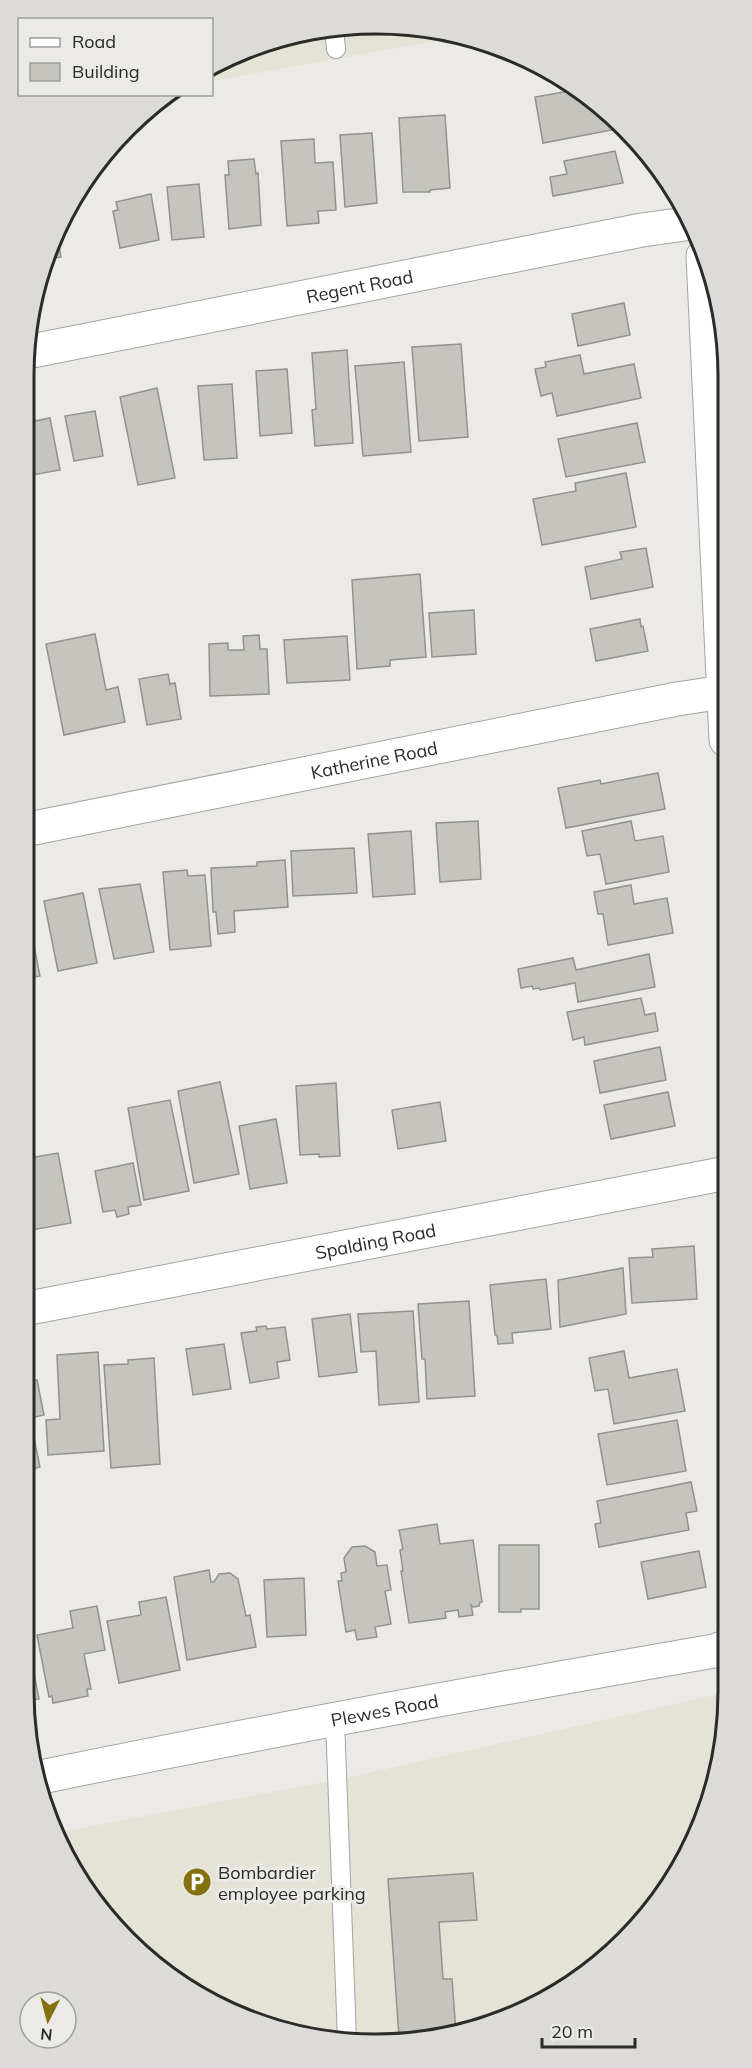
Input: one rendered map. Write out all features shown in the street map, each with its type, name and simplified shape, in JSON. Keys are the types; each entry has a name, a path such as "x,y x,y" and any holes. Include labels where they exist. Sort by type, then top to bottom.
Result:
{"street":[{"name":"Regent Road","path":"35,350 642,230 682,225"},
{"path":"703,279 718,588"},
{"name":"Katherine Road","path":"34,828 718,693"},
{"name":"Spalding Road","path":"34,1307 718,1175"},
{"name":"Plewes Road","path":"45,1776 253,1734 718,1650"}],"lane":[{"path":"335,37 336,49"},
{"path":"335,1720 347,2032"}],"shaded area":[{"path":"376,34 440,40 213,81 213,76 245,60 288,46 331,37"},
{"path":"718,1694 711,1759 692,1823 672,1863 633,1917 601,1949 547,1988 507,2008 443,2027 376,2034 331,2031 288,2022 245,2008 205,1988 151,1949 119,1917 92,1882 64,1831 346,1778"}],"building":[{"path":"565,92 612,130 543,143 535,97"},
{"path":"445,115 450,188 430,190 430,192 403,192 399,118"},
{"path":"372,133 377,203 345,207 340,135"},
{"path":"314,139 315,163 333,162 336,210 318,211 319,223 287,226 281,141"},
{"path":"615,151 623,183 553,196 550,177 567,174 564,161"},
{"path":"254,159 256,174 258,173 261,225 229,229 225,175 229,175 228,161"},
{"path":"199,184 204,237 172,240 167,187"},
{"path":"151,194 159,240 120,248 113,211 118,210 116,202"},
{"path":"59,247 61,257 56,258"},
{"path":"624,303 630,335 578,346 572,314"},
{"path":"461,344 468,437 419,441 412,347"},
{"path":"347,350 353,443 315,446 312,410 316,409 312,353"},
{"path":"580,355 584,374 634,364 641,398 557,416 552,393 541,396 535,369 546,367 545,362"},
{"path":"404,362 411,452 363,456 355,366"},
{"path":"287,369 292,433 260,436 256,371"},
{"path":"232,384 237,458 204,460 198,386"},
{"path":"157,388 175,478 138,485 120,397"},
{"path":"95,411 103,456 74,461 65,416"},
{"path":"34,415 35,421 50,418 60,470 34,475"},
{"path":"637,423 645,462 566,477 558,439"},
{"path":"626,473 636,527 542,545 533,499 576,491 575,483"},
{"path":"646,548 653,587 591,599 585,567 622,559 620,552"},
{"path":"420,574 426,657 390,660 390,666 357,669 352,580"},
{"path":"474,610 476,654 432,657 429,613"},
{"path":"640,619 648,651 596,661 590,629"},
{"path":"95,634 106,690 118,687 125,722 64,735 46,644"},
{"path":"259,635 260,649 267,649 269,694 210,696 209,644 228,643 228,650 244,650 243,636"},
{"path":"347,636 350,680 287,683 284,640"},
{"path":"168,674 170,684 175,683 181,719 147,725 139,679"},
{"path":"658,773 665,809 566,828 558,788 600,780 601,784"},
{"path":"478,821 481,879 440,882 436,823"},
{"path":"631,821 635,841 663,836 669,872 606,884 600,854 587,856 582,831"},
{"path":"411,831 415,894 373,897 368,834"},
{"path":"354,848 357,893 293,896 291,851"},
{"path":"285,860 288,907 234,911 235,932 218,934 216,912 213,912 211,868 257,866 257,862"},
{"path":"187,870 188,876 205,875 211,946 170,950 163,872"},
{"path":"140,884 154,952 114,959 99,889"},
{"path":"631,885 634,904 667,898 673,933 608,945 603,914 598,914 594,892"},
{"path":"83,893 97,963 58,971 44,901"},
{"path":"34,946 40,976 34,977"},
{"path":"649,954 655,987 578,1002 575,983 540,990 539,988 533,989 532,986 521,988 518,969 573,958 576,970"},
{"path":"641,998 645,1015 655,1013 658,1031 585,1045 584,1037 573,1040 567,1012"},
{"path":"660,1047 666,1080 600,1093 594,1061"},
{"path":"220,1082 239,1174 194,1183 178,1091"},
{"path":"336,1083 340,1156 300,1155 296,1086"},
{"path":"668,1092 675,1126 611,1139 604,1105"},
{"path":"170,1100 189,1191 144,1200 128,1108"},
{"path":"440,1102 446,1141 398,1149 392,1110"},
{"path":"276,1119 287,1183 250,1189 239,1126"},
{"path":"58,1153 71,1223 34,1230 34,1157"},
{"path":"133,1163 141,1205 128,1207 129,1214 117,1217 115,1210 103,1212 95,1171"},
{"path":"694,1246 697,1299 632,1303 629,1258 653,1257 652,1249"},
{"path":"623,1268 626,1314 560,1327 558,1280"},
{"path":"546,1279 551,1329 512,1333 513,1343 498,1344 490,1285"},
{"path":"469,1301 475,1396 427,1399 418,1304"},
{"path":"413,1311 419,1402 379,1405 376,1351 361,1352 358,1314"},
{"path":"350,1314 357,1372 319,1377 312,1319"},
{"path":"266,1326 267,1329 285,1327 290,1360 277,1362 279,1378 250,1383 241,1333 257,1331 256,1327"},
{"path":"224,1344 231,1389 193,1395 186,1349"},
{"path":"624,1351 629,1378 677,1369 685,1411 614,1424 608,1389 595,1391 589,1358"},
{"path":"98,1352 104,1451 48,1455 46,1420 60,1419 57,1355"},
{"path":"154,1358 160,1464 111,1468 104,1365 128,1364 128,1360"},
{"path":"37,1380 44,1415 34,1417 34,1381"},
{"path":"677,1420 686,1471 607,1485 598,1434"},
{"path":"34,1438 40,1467 34,1468"},
{"path":"691,1482 697,1511 686,1513 689,1530 599,1547 595,1524 601,1523 597,1501"},
{"path":"437,1524 440,1544 473,1540 482,1602 479,1606 471,1605 473,1615 459,1617 458,1610 445,1612 446,1618 409,1623 401,1571 403,1571 400,1550 403,1549 399,1530"},
{"path":"499,1545 539,1545 539,1609 499,1612"},
{"path":"365,1546 375,1552 377,1566 387,1565 391,1590 385,1591 391,1624 375,1627 377,1637 357,1640 355,1630 346,1632 338,1581 342,1581 341,1573 346,1572 344,1558 352,1547"},
{"path":"699,1551 706,1587 648,1599 641,1562"},
{"path":"209,1570 211,1582 214,1582 219,1574 230,1573 238,1579 246,1616 250,1615 256,1647 187,1660 174,1577"},
{"path":"304,1578 306,1635 267,1637 264,1580"},
{"path":"166,1597 180,1670 119,1683 107,1621 141,1615 139,1602"},
{"path":"97,1606 105,1650 84,1654 91,1689 87,1689 88,1696 53,1703 52,1696 49,1697 37,1635 73,1628 70,1611"},
{"path":"34,1673 39,1699 34,1700"},
{"path":"473,1873 477,1920 439,1922 443,1979 452,1979 455,2024 399,2033 388,1879"}],"place":[{"name":"Bombardier employee parking","path":"197,1882"}]}
